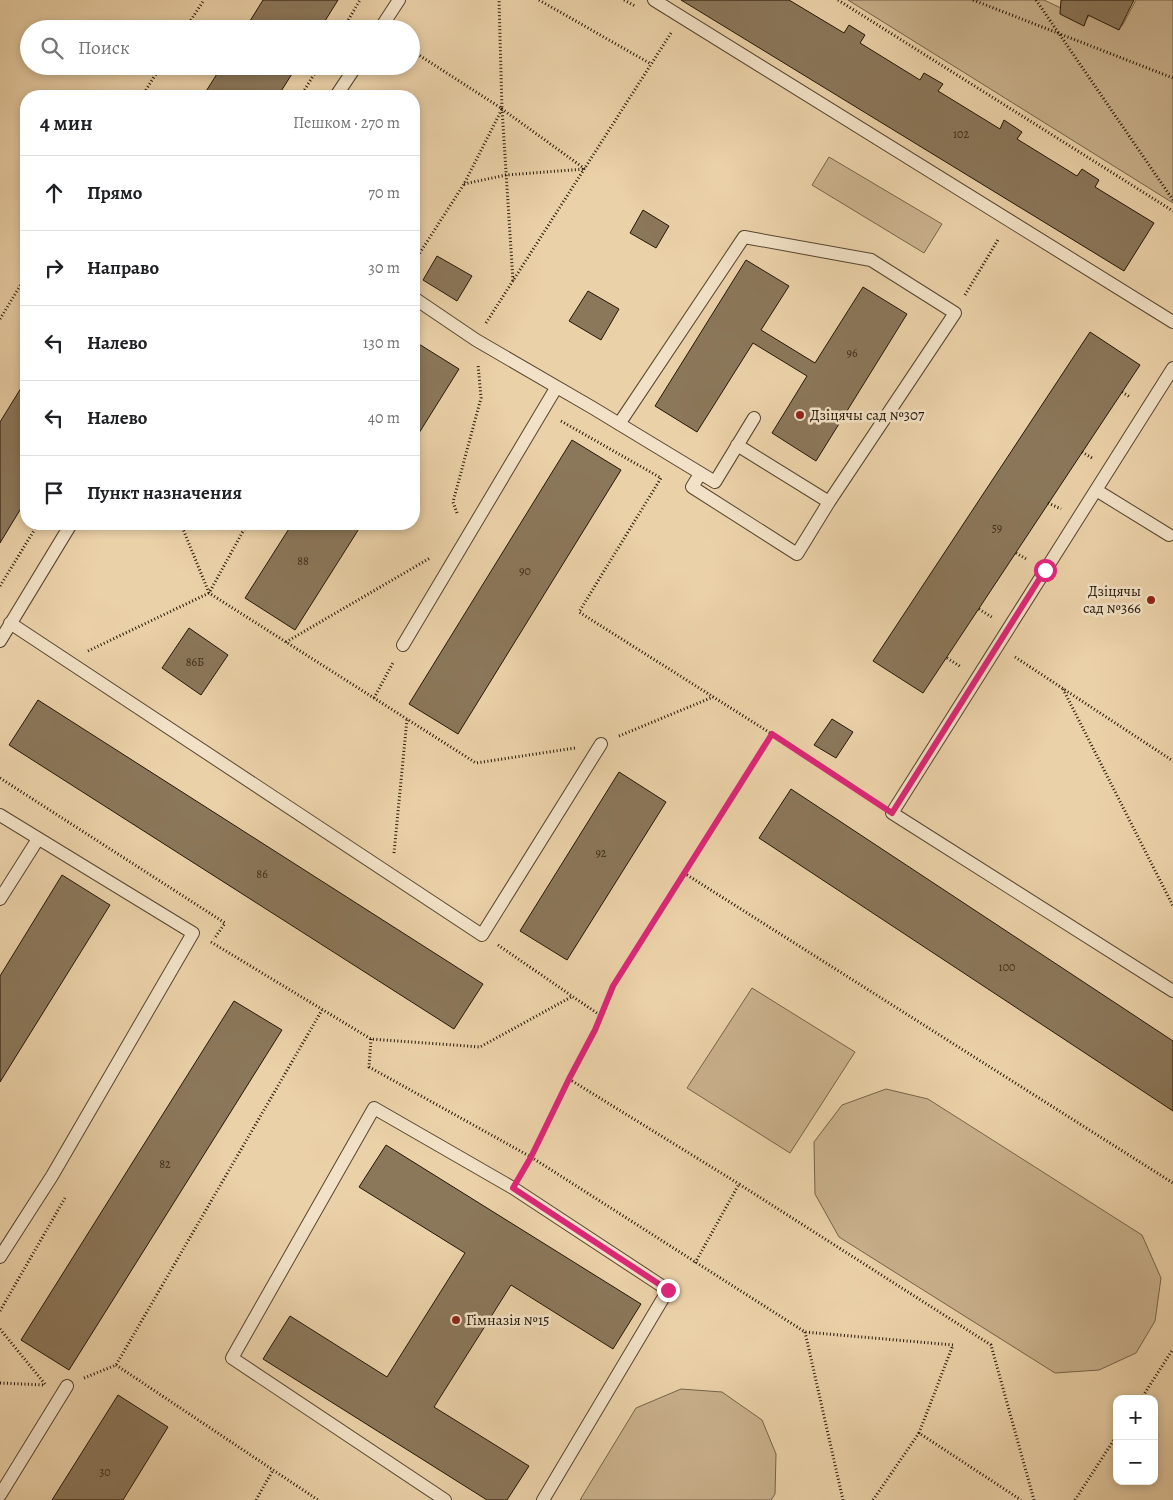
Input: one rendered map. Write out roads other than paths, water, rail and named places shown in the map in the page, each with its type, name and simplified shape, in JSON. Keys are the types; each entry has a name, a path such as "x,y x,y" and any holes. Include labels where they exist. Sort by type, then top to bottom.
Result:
{"lane":[{"path":"386,20 399,0"},
{"path":"654,0 1173,322"},
{"path":"340,90 350,75"},
{"path":"619,424 744,237 871,260 955,313 829,502 797,554 692,487 700,474"},
{"path":"420,302 476,340 714,482 754,418"},
{"path":"1173,368 892,813 1173,991"},
{"path":"403,645 556,388"},
{"path":"737,445 829,502"},
{"path":"1096,490 1169,535"},
{"path":"0,641 67,530"},
{"path":"10,623 482,935 601,744"},
{"path":"0,816 192,933 52,1176 0,1257"},
{"path":"0,899 38,839"},
{"path":"444,1500 232,1358 374,1108 513,1188 668,1290 544,1500"},
{"path":"0,1495 67,1386"}],"place":[{"name":"Дзіцячы сад №307","path":"800,415"},
{"name":"Дзіцячы сад №366","path":"1151,600"},
{"name":"Гімназія №15","path":"456,1320"}]}
